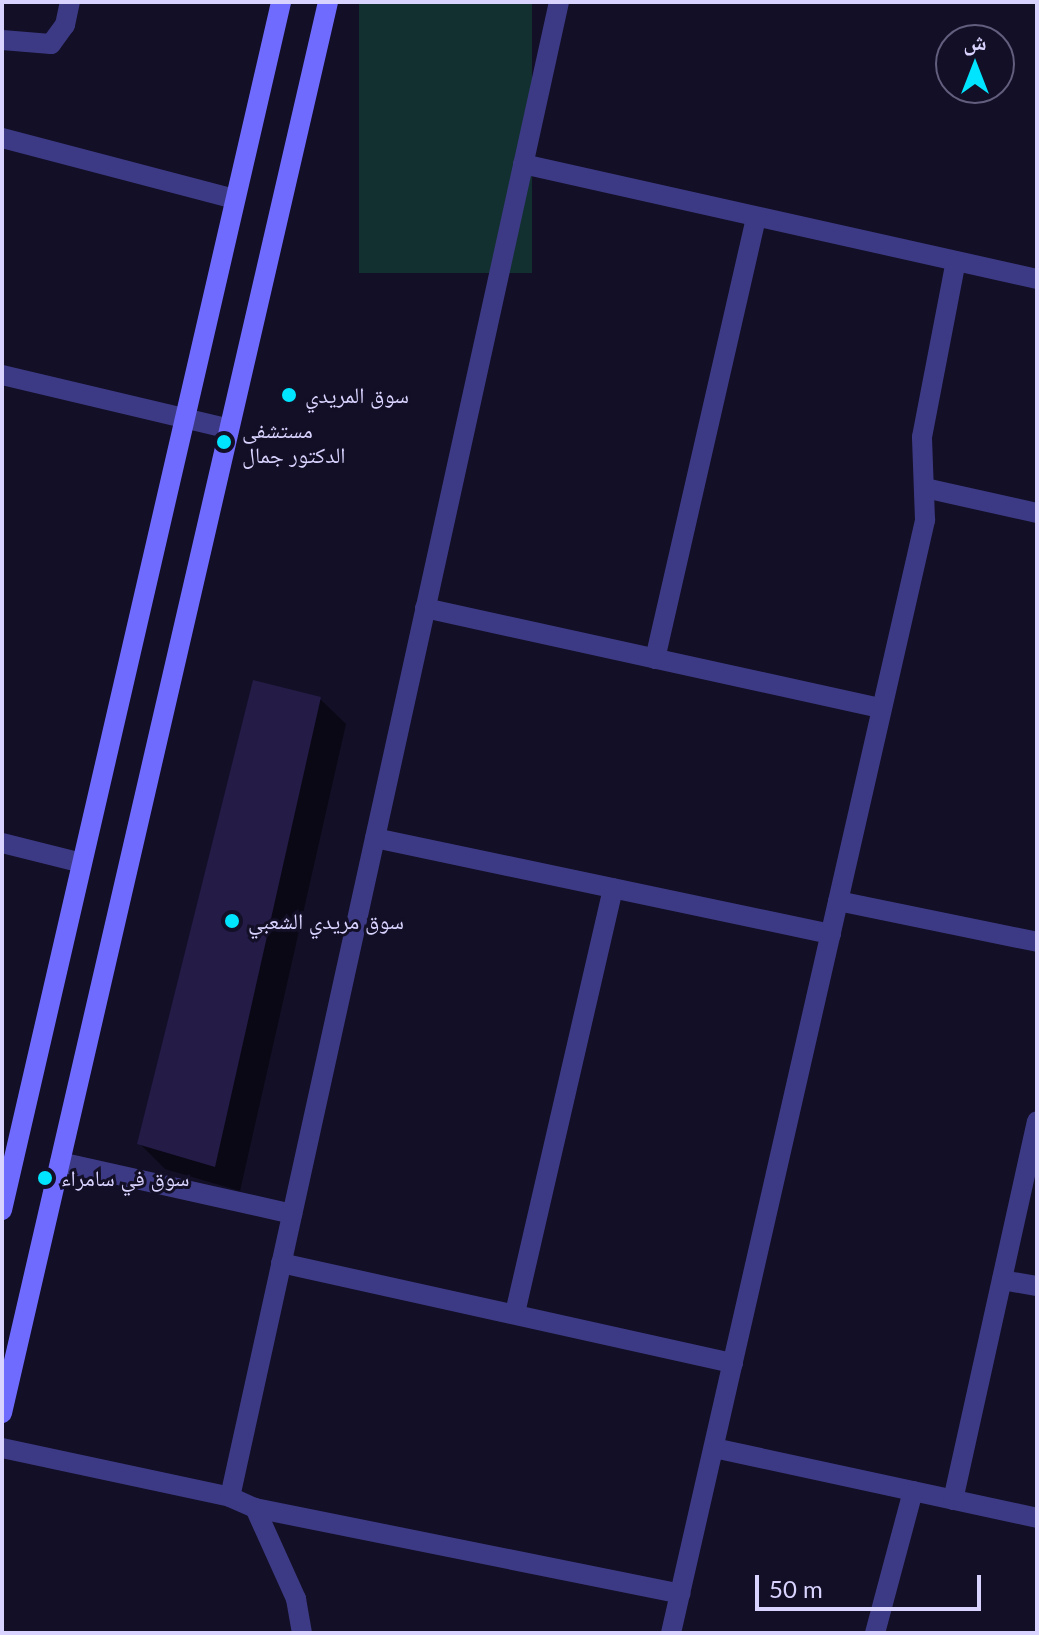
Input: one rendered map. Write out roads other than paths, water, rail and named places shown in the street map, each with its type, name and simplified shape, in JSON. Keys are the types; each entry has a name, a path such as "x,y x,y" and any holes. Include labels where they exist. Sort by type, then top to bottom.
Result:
{"main road":[{"path":"2,1210 5,1185 281,2"},
{"path":"2,1413 226,428 328,2"}],"street":[{"path":"2,40 51,44 65,25 70,2"},
{"path":"230,1497 559,2"},
{"path":"2,138 235,199"},
{"path":"523,164 1037,279"},
{"path":"655,659 756,217"},
{"path":"671,1633 925,520 922,437 956,261"},
{"path":"2,375 226,428"},
{"path":"925,488 1037,513"},
{"path":"425,608 881,708"},
{"path":"375,838 831,934"},
{"path":"2,843 82,863"},
{"path":"515,1313 613,888"},
{"path":"838,901 1037,942"},
{"path":"953,1500 1037,1121"},
{"path":"60,1162 292,1214"},
{"path":"281,1263 733,1363"},
{"path":"1002,1280 1037,1286"},
{"path":"2,1448 230,1497 255,1508 680,1594"},
{"path":"714,1448 1037,1518"},
{"path":"875,1633 913,1491"},
{"path":"255,1508 296,1599 302,1633"}],"place":[{"name":"سوق المريدي","path":"289,395"},
{"name":"مستشفى الدكتور جمال","path":"224,442"},
{"name":"سوق مريدي الشعبي","path":"232,921"},
{"name":"سوق في سامراء","path":"45,1178"}]}
